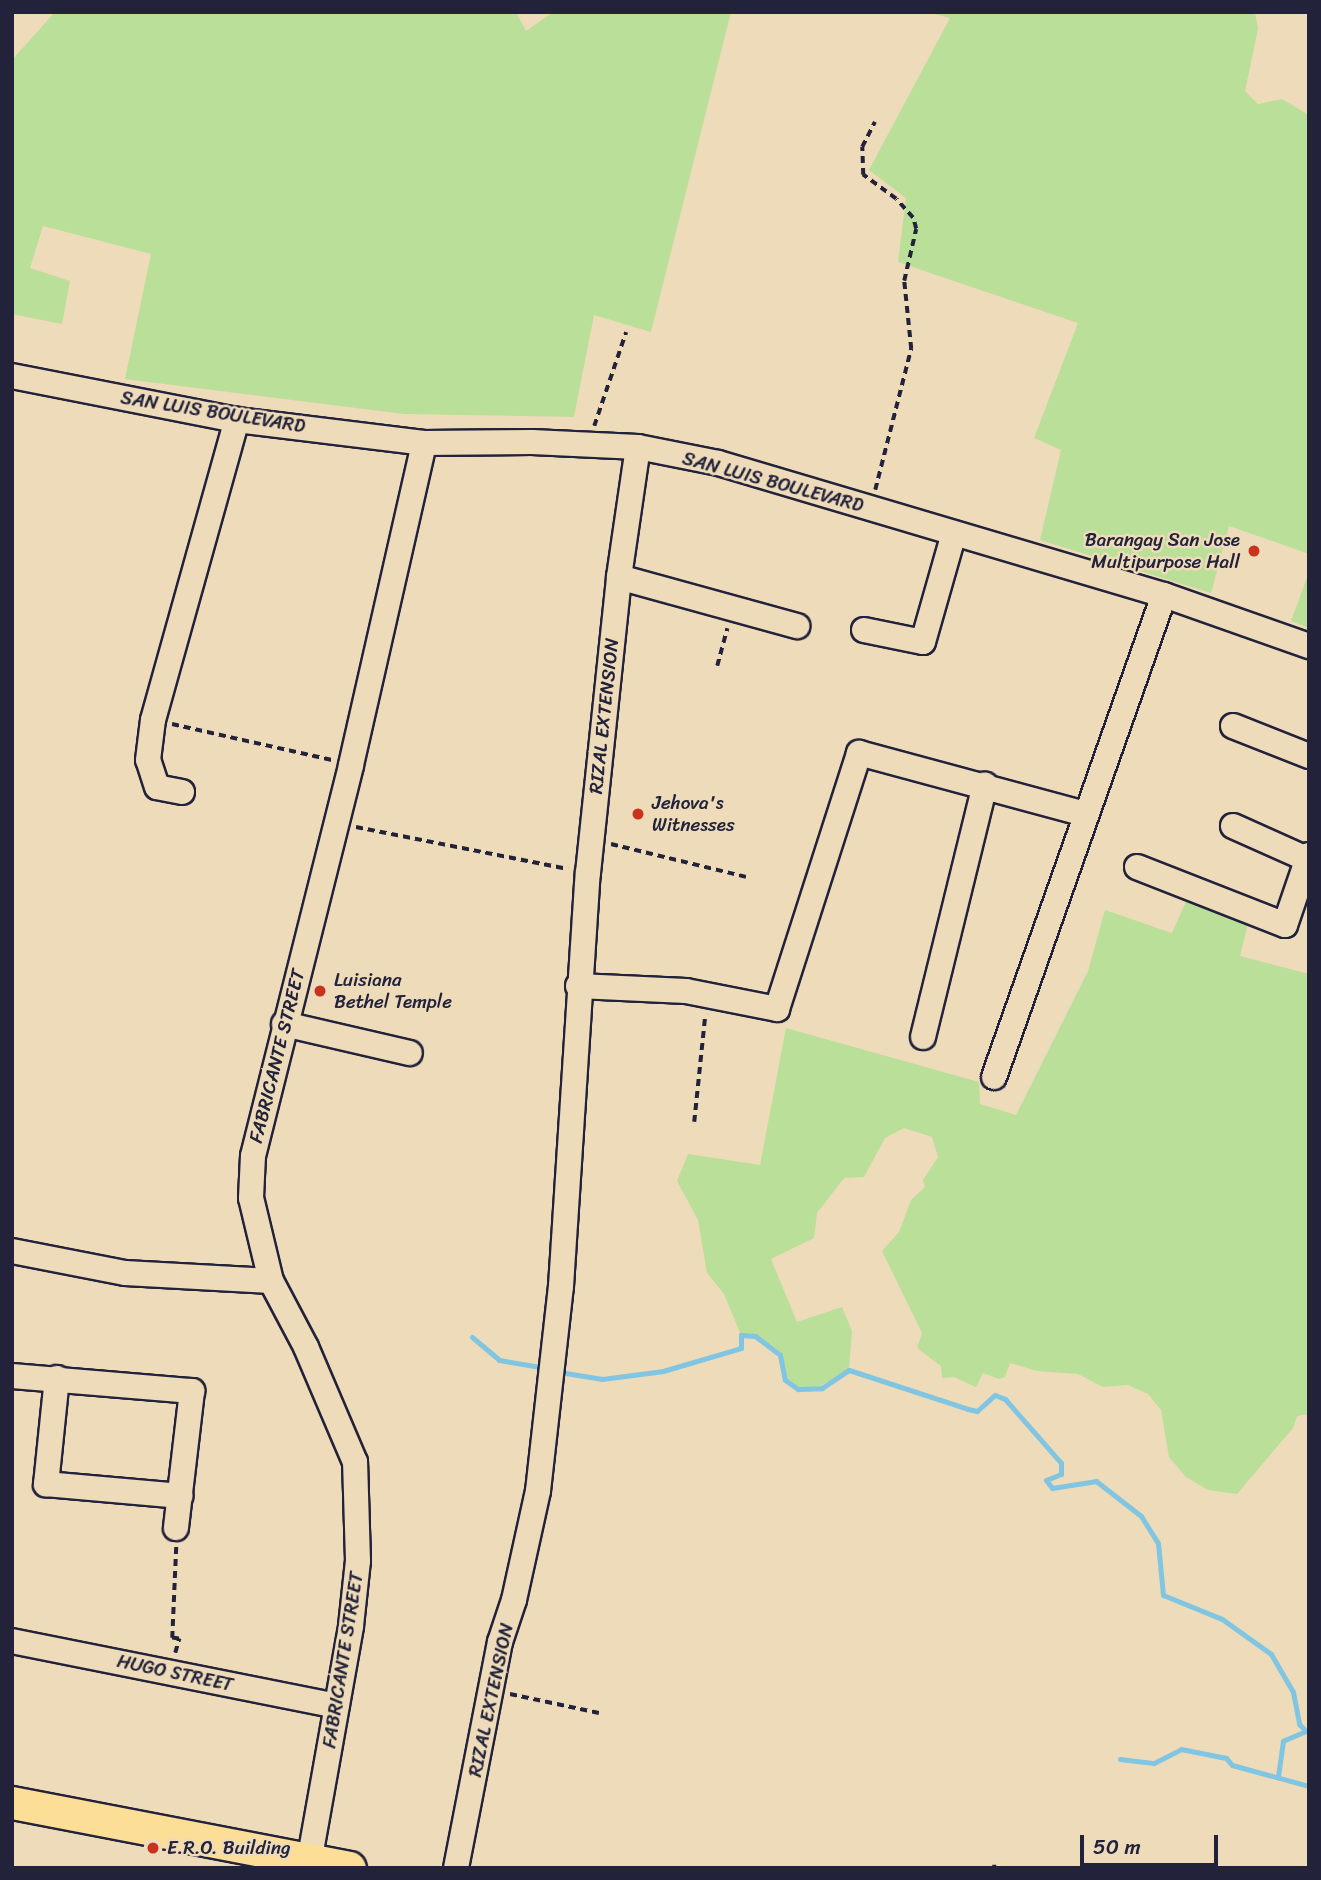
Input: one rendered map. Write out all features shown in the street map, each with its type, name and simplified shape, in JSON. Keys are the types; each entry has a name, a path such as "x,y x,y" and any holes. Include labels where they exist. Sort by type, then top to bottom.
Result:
{"main road":[{"path":"12,1803 308,1864 350,1868"}],"street":[{"name":"SAN LUIS BOULEVARD","path":"12,376 237,420 424,443 587,443 638,447 718,463 1164,594 1309,646"},
{"path":"182,792 157,788 148,760 153,720 237,420"},
{"name":"FABRICANTE STREET","path":"308,1864 337,1706 358,1561 355,1462 306,1347 271,1281 251,1198 252,1177 263,1104 337,823 424,443"},
{"name":"RIZAL EXTENSION","path":"456,1868 491,1689 538,1491 561,1286 579,986 592,839 619,577 638,447"},
{"path":"864,630 923,642 954,533"},
{"path":"619,577 797,626"},
{"path":"994,1077 1164,594"},
{"path":"1233,726 1309,757"},
{"path":"579,986 707,995 777,1009 859,753 985,784 1085,814"},
{"path":"923,1037 985,784"},
{"path":"1137,867 1285,925 1308,858 1233,826"},
{"path":"284,1024 410,1053"},
{"path":"12,1251 125,1273 271,1281"},
{"path":"12,1376 192,1391 176,1528"},
{"path":"57,1378 46,1484 180,1496"},
{"name":"HUGO STREET","path":"12,1641 337,1706"}],"path":[{"path":"869,509 911,349 904,281 916,229 913,218 896,199 863,175 862,147 875,122"},
{"path":"587,443 626,332"},
{"path":"717,666 732,609"},
{"path":"153,720 351,765"},
{"path":"337,823 589,873"},
{"path":"592,839 746,877"},
{"path":"694,1122 707,995"},
{"path":"170,1672 179,1639 172,1638 176,1528"},
{"path":"491,1689 599,1713"}],"green space":[{"path":"55,12 516,12 526,31 553,12 731,12 651,332 594,315 574,417 404,414 125,379 151,254 43,226 30,268 70,281 62,324 12,314 12,60"},
{"path":"927,12 1255,12 1258,29 1245,91 1258,104 1282,99 1309,115 1309,554 1229,526 1211,593 1040,540 1061,450 1034,438 1078,323 898,262 906,198 869,170 950,18"},
{"path":"1309,572 1309,628 1291,621"},
{"path":"1188,897 1250,916 1240,956 1309,974 1309,1414 1297,1416 1293,1428 1237,1494 1208,1490 1186,1477 1169,1457 1161,1410 1148,1394 1128,1385 1103,1387 1078,1374 1037,1371 1010,1363 1005,1377 999,1379 983,1373 976,1387 954,1377 942,1378 941,1366 917,1348 922,1333 882,1251 899,1232 911,1200 925,1187 923,1180 938,1157 932,1137 904,1128 885,1138 864,1177 844,1178 817,1213 814,1238 771,1259 797,1322 842,1307 852,1331 849,1370 810,1392 789,1386 780,1355 755,1336 741,1335 724,1294 707,1273 698,1220 677,1181 688,1154 760,1165 786,1028 979,1082 980,1104 1016,1115 1088,971 1105,910 1172,933"}],"waterway":[{"path":"559,1372 602,1379 663,1371 741,1348 741,1335 755,1336 780,1355 785,1380 798,1389 822,1388 849,1370 977,1411 995,1395 1005,1399 1061,1463 1061,1474 1046,1480 1052,1488 1096,1481 1141,1516 1158,1543 1163,1595 1222,1619 1271,1654 1293,1692 1299,1724 1306,1731 1283,1741 1278,1778"},
{"path":"472,1337 499,1360 546,1368"},
{"path":"1120,1759 1154,1763 1181,1749 1226,1758 1232,1765 1309,1786"}],"place":[{"name":"Barangay San Jose Multipurpose Hall","path":"1254,551"},
{"name":"Jehova's Witnesses","path":"638,814"},
{"name":"Luisiana Bethel Temple","path":"320,991"},
{"name":"E.R.O. Building","path":"153,1848"}]}
